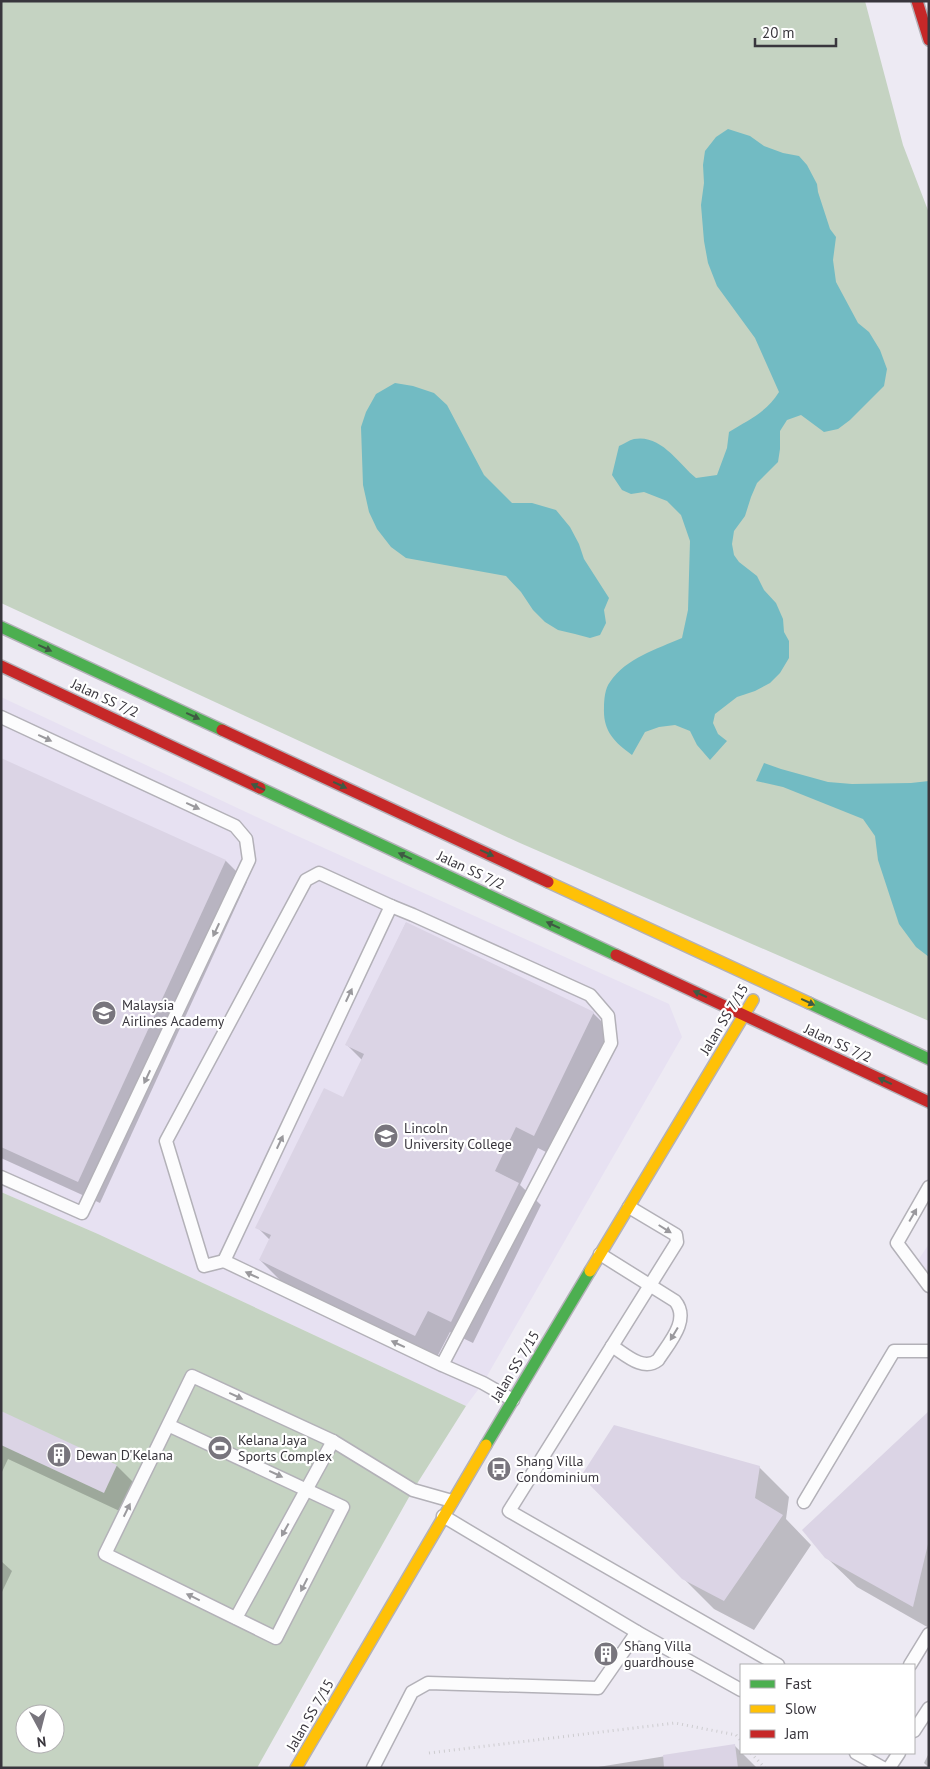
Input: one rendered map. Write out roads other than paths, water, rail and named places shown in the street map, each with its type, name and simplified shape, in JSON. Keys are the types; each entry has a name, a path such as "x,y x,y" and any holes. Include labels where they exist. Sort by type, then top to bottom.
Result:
{"street":[{"path":"916,1 929,40"},
{"name":"Jalan SS 7/2","path":"1,627 929,1059"},
{"name":"Jalan SS 7/2","path":"1,666 929,1102"},
{"name":"Jalan SS 7/15","path":"296,1768 443,1516 763,982"}],"lane":[{"path":"1,717 235,826 246,839 249,860 82,1213 1,1176"},
{"path":"442,1365 611,1043 608,1016 590,995 319,873 306,880 166,1141 204,1266 224,1261 442,1365 483,1383 513,1400"},
{"path":"224,1261 391,906"},
{"path":"929,1187 897,1243 929,1286"},
{"path":"629,1206 676,1235 677,1238 650,1285 508,1511 776,1664"},
{"path":"600,1254 675,1301 681,1311 681,1323 654,1364 643,1364 612,1346"},
{"path":"804,1502 894,1351 929,1351"},
{"path":"168,1424 343,1507 276,1638 105,1554 168,1424 192,1376 333,1441 413,1490 452,1501"},
{"path":"236,1618 333,1441"},
{"path":"443,1516 636,1632 740,1689"},
{"path":"373,1768 412,1692 428,1684 598,1688 636,1632"},
{"path":"911,1664 929,1634"},
{"path":"915,1729 929,1708"},
{"path":"858,1754 883,1768"},
{"path":"890,1768 898,1754"}],"water":[{"path":"728,129 750,136 764,146 783,153 799,156 807,165 817,184 830,229 836,237 833,260 836,282 858,323 869,332 880,350 887,369 884,386 850,420 838,429 824,432 801,415 787,420 780,431 778,462 757,483 745,516 734,531 732,544 734,555 739,562 757,576 764,590 776,603 783,619 784,632 789,641 789,658 780,673 770,683 755,691 737,697 715,714 713,723 718,734 727,741 710,760 697,745 690,731 675,725 659,727 645,732 632,755 615,740 605,723 604,701 606,691 608,685 617,674 633,660 682,638 688,610 690,541 681,515 667,501 644,492 631,494 622,490 612,475 619,446 634,439 653,441 668,451 696,478 717,475 727,448 729,432 763,410 779,392 755,338 717,286 708,263 701,205 705,151 716,137"},
{"path":"395,383 413,386 434,393 447,405 484,475 512,503 532,503 556,510 570,527 584,559 609,598 604,610 606,623 600,635 590,638 558,630 545,622 506,576 406,558 391,547 377,529 369,512 363,485 361,427 366,412 376,394"},
{"path":"764,763 828,782 852,784 929,781 929,957 916,947 899,924 878,860 875,836 863,819 783,787 756,781"}],"place":[{"name":"Malaysia Airlines Academy","path":"104,1013"},
{"name":"Lincoln University College","path":"386,1136"},
{"name":"Kelana Jaya Sports Complex","path":"220,1448"},
{"name":"Dewan D'Kelana","path":"59,1455"},
{"name":"Shang Villa Condominium","path":"499,1469"},
{"name":"Shang Villa guardhouse","path":"606,1654"}]}
